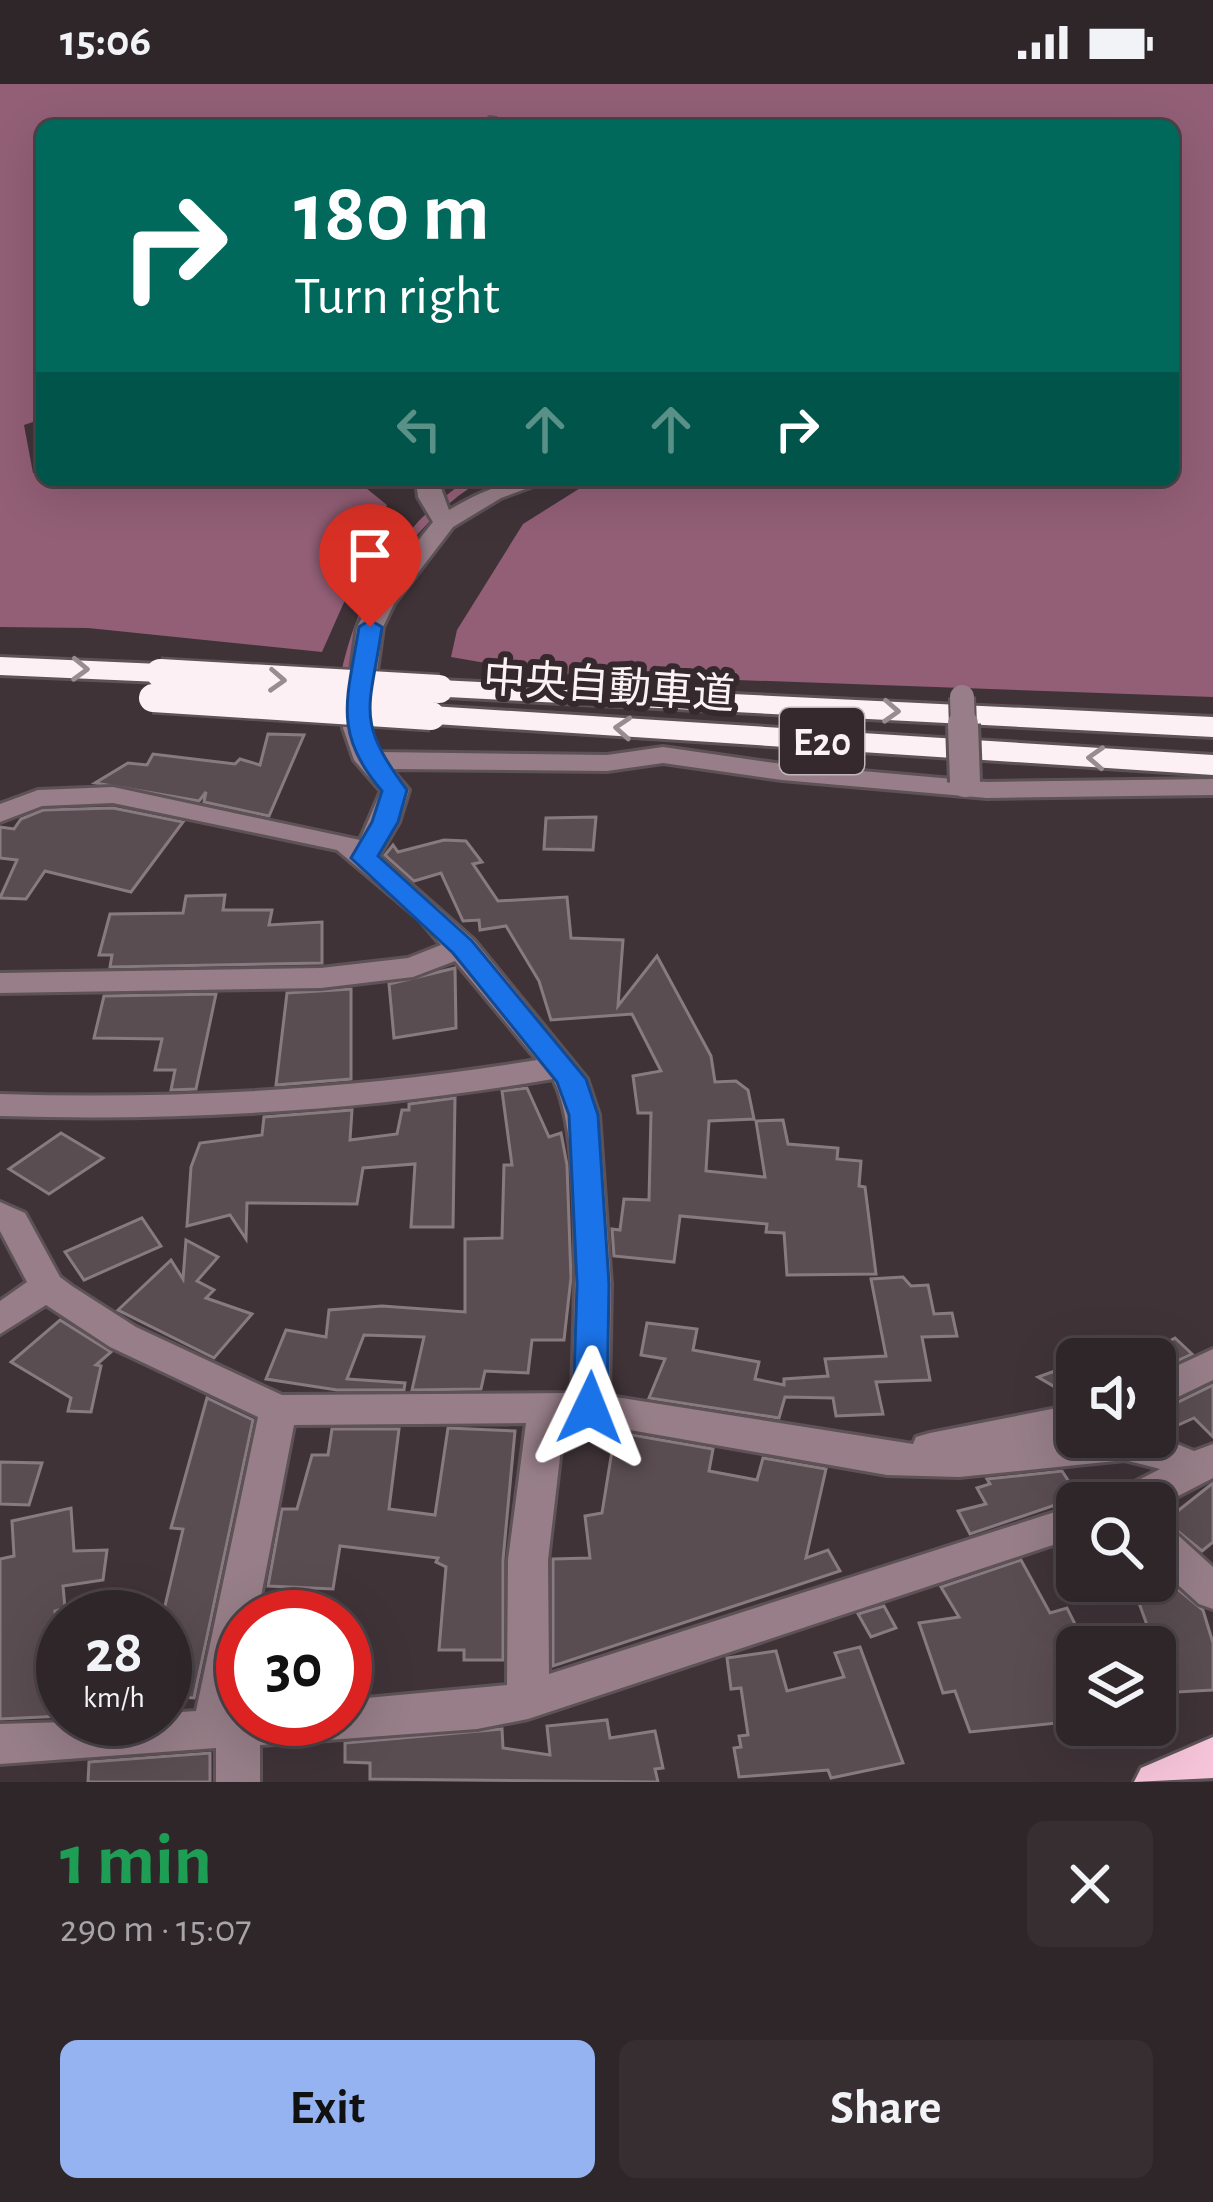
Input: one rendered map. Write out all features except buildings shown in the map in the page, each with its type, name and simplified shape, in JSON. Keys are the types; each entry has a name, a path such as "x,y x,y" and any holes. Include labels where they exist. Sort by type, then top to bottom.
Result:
{"highway":[{"name":"中央自動車道","path":"0,666 157,685 1213,765"},
{"name":"中央自動車道","path":"0,690 157,685"},
{"name":"中央自動車道","path":"435,703 1213,727"}],"main road":[{"path":"1156,1782 1213,1757"}],"street":[{"path":"428,486 429,497 445,522"},
{"path":"364,858 385,822 394,790 368,760 356,728 370,627 382,602 445,522 493,493 517,486"},
{"path":"962,698 966,785"},
{"path":"368,760 504,765 607,763 663,755 966,785 1213,787"},
{"path":"0,814 38,798 113,795 346,843 463,947 562,1067 584,1115 593,1284 590,1408"},
{"path":"0,983 321,978 412,968 463,947"},
{"path":"0,1105 134,1112 486,1081 562,1067"},
{"path":"0,1215 13,1222 47,1286 123,1336 278,1410 590,1408 886,1459 958,1461 1126,1444 1203,1466"},
{"path":"0,1320 47,1286"},
{"path":"1176,1382 1213,1363"},
{"path":"528,1700 528,1559 547,1409"},
{"path":"249,1590 278,1410"},
{"path":"886,1459 1056,1422"},
{"path":"1171,1482 1203,1466"},
{"path":"372,1718 477,1710 528,1700 1056,1528"},
{"path":"1176,1558 1213,1592"},
{"path":"0,1744 216,1729"},
{"path":"230,1746 238,1782"}],"shaded area":[{"path":"0,84 1213,84 1213,697 544,673 451,657 457,630 523,524 583,486 1179,486 1179,120 36,120 36,421 24,425 36,486 363,486 387,505 322,652 88,628 0,627"}],"waterway":[{"path":"344,679 361,620 389,566 426,519 466,486"}],"route":[{"path":"370,627 356,728 368,760 394,790 385,822 364,858 463,947 571,1079 584,1115 593,1284 590,1408"}]}
